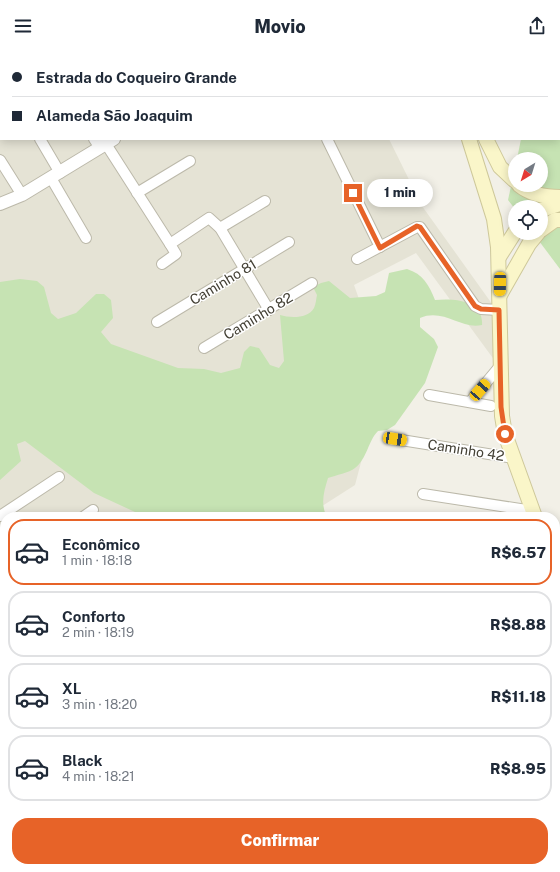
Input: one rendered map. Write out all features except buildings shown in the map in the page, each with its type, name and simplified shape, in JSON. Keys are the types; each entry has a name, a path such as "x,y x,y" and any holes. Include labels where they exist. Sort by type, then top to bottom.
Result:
{"main road":[{"path":"470,140 494,219 499,257 500,366 502,416 505,434 533,512"},
{"path":"486,140 500,167 508,174"},
{"path":"529,192 532,194 550,197 560,197"},
{"path":"548,208 560,204"},
{"path":"548,225 555,220 560,220"},
{"path":"499,257 510,240"},
{"path":"500,295 532,240"}],"street":[{"path":"40,140 86,238"},
{"path":"327,140 380,248"},
{"path":"0,204 22,195 56,175 103,143 176,254 162,264"},
{"path":"0,160 22,195"},
{"path":"137,193 190,161"},
{"path":"220,228 265,201"},
{"path":"170,244 210,218 220,228 268,310"},
{"path":"357,259 380,248 417,226 420,227 475,306 481,309 499,310"},
{"name":"Caminho 81","path":"157,322 289,242"},
{"name":"Caminho 82","path":"204,348 312,283"},
{"path":"470,402 500,366"},
{"path":"429,395 491,406"},
{"name":"Caminho 42","path":"395,439 513,458"},
{"path":"6,512 59,477"},
{"path":"423,494 523,512"}],"shaded area":[{"path":"0,140 389,140 422,206 495,308 495,361 416,253 354,285 385,372 355,485 313,512 0,512"}],"green space":[{"path":"521,140 560,140 560,269 538,240 548,240 548,200 508,200 510,192 548,192 548,152 518,152"},
{"path":"407,269 413,271 425,281 435,300 459,300 473,306 478,310 482,325 467,325 445,317 437,316 420,318 420,327 434,339 438,347 425,383 395,425 387,430 378,431 362,460 355,468 328,478 323,502 325,512 135,512 94,493 25,441 17,444 21,461 0,480 0,282 20,279 37,281 44,287 51,313 58,319 76,313 96,294 104,294 111,300 113,318 101,332 111,344 178,368 204,369 221,373 240,368 244,352 250,346 259,348 270,365 279,368 284,361 280,315 298,317 311,312 315,306 317,295 313,287 329,281 350,298 376,296 385,292 389,273"}],"route":[{"path":"353,193 380,248 417,226 420,227 475,306 478,309 499,310 501,407 505,434"}]}
